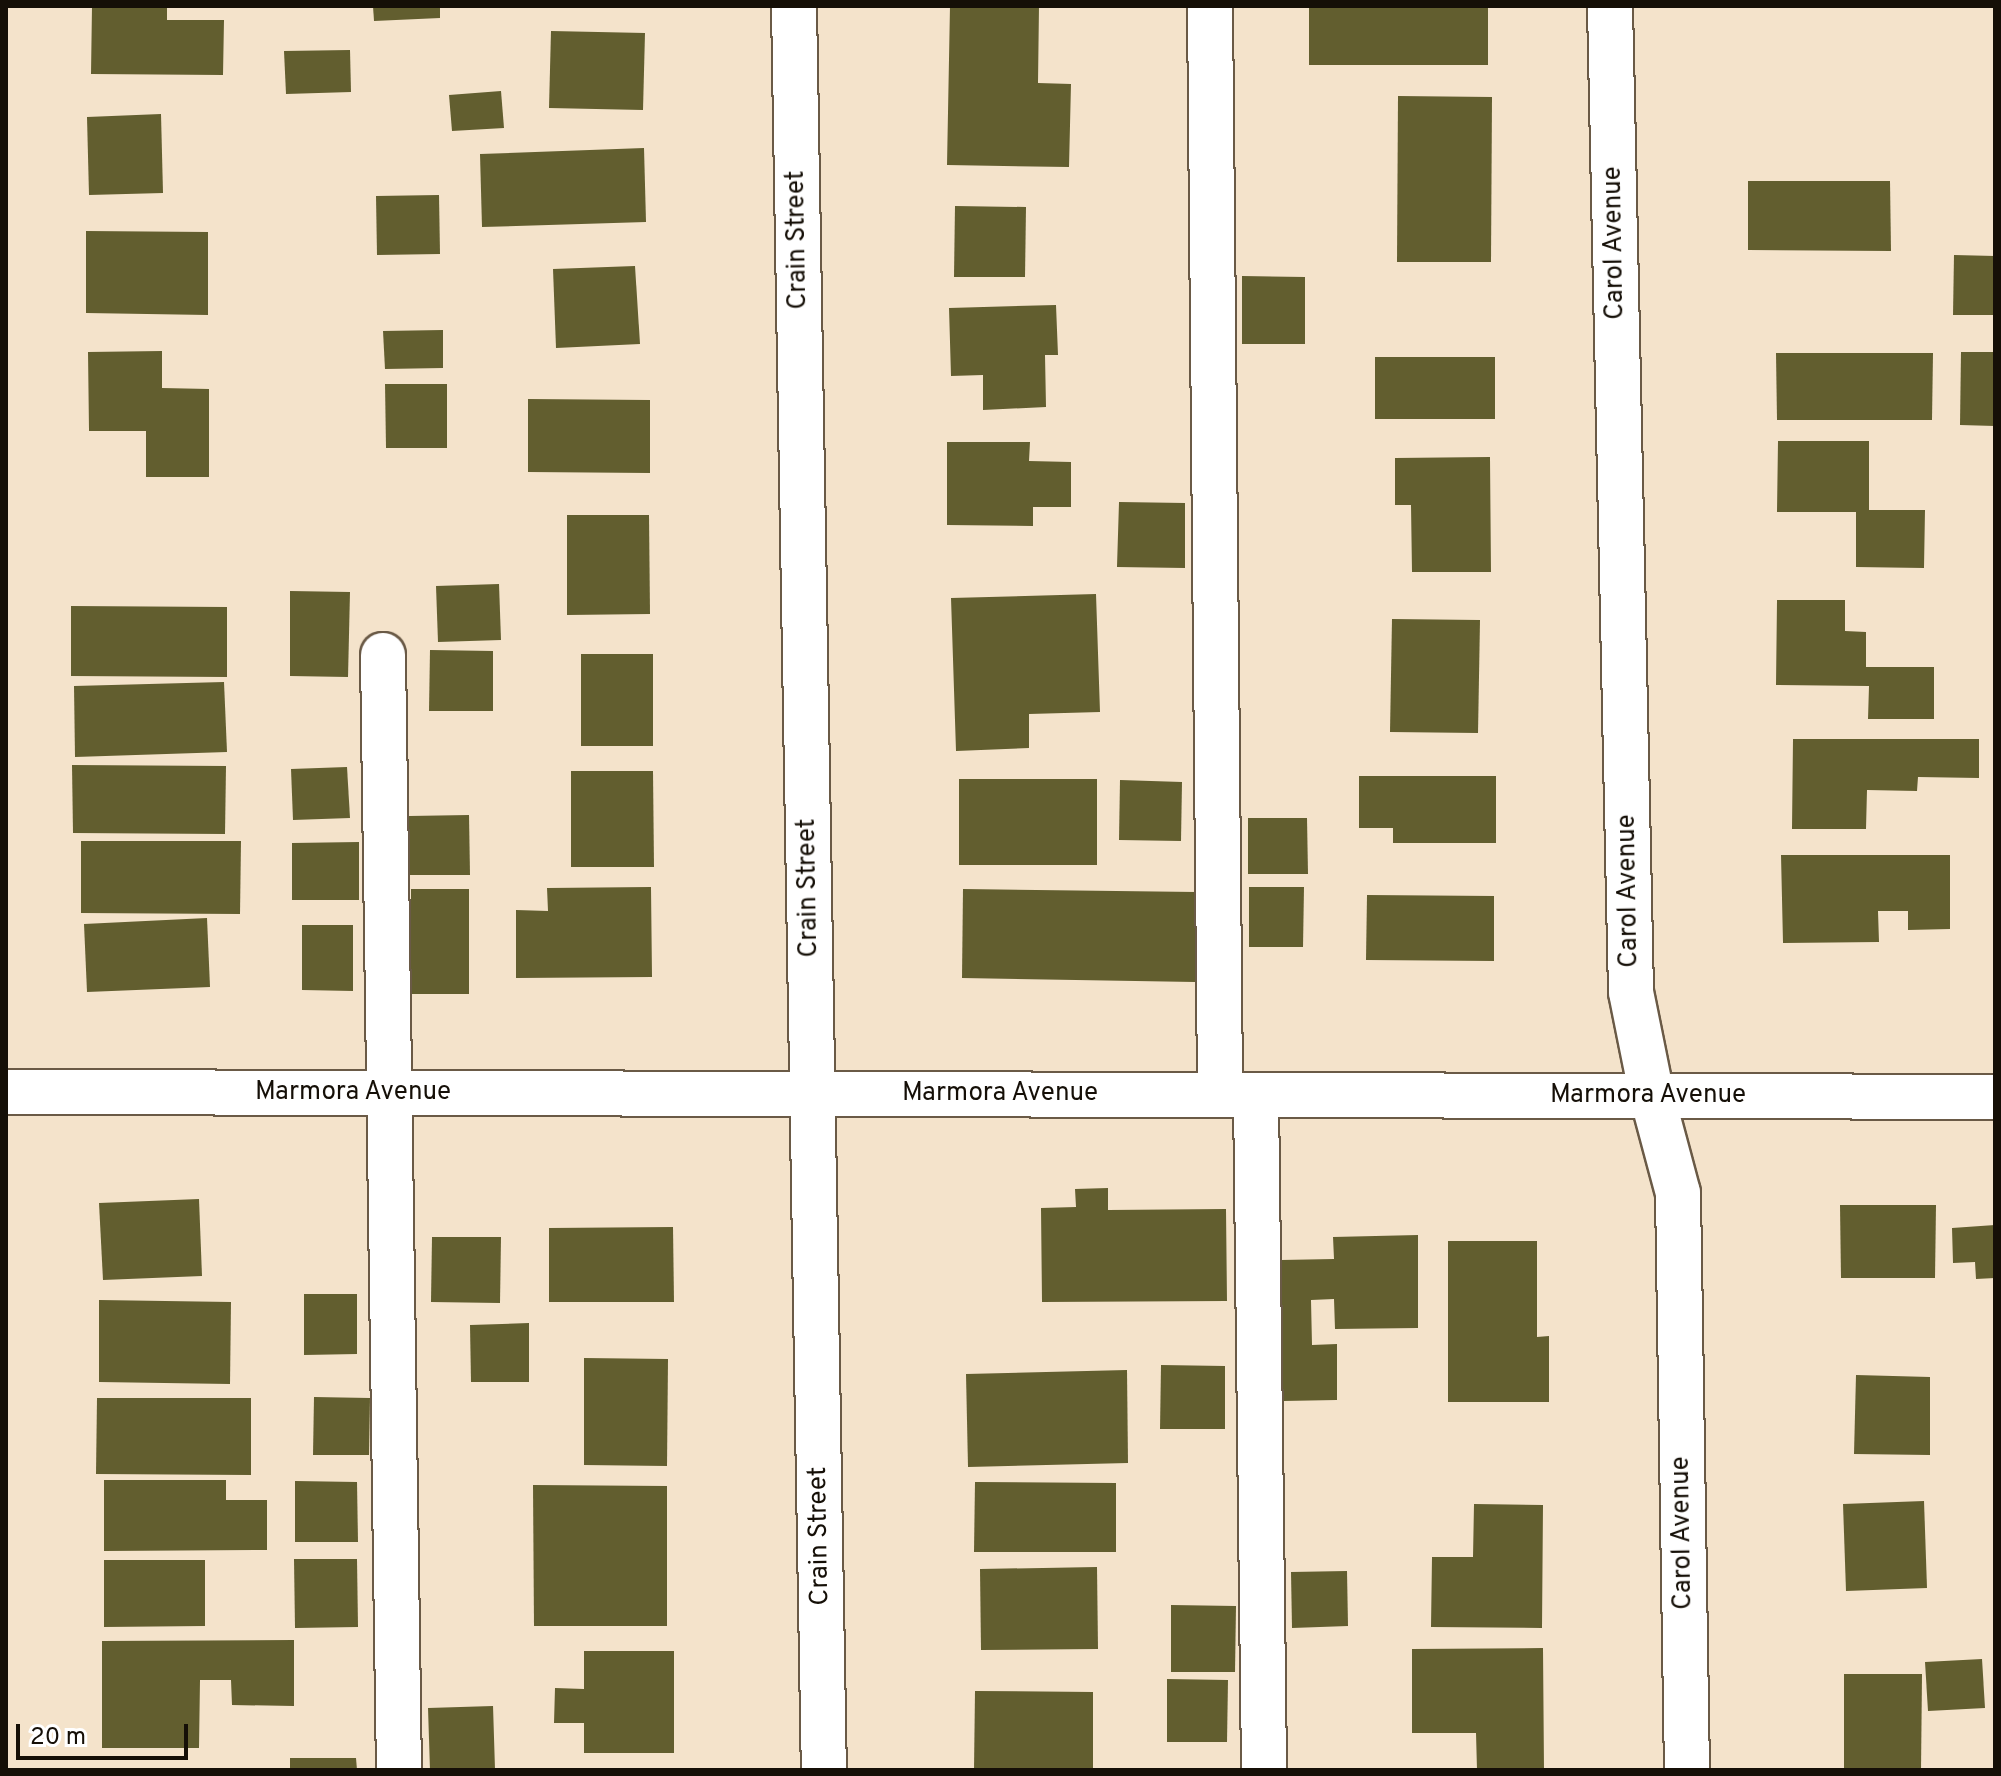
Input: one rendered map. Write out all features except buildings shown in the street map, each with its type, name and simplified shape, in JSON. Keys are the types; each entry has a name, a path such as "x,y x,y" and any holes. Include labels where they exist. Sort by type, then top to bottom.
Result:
{"street":[{"name":"Crain Street","path":"794,6 824,1770"},
{"path":"1210,6 1238,1095 1264,1770"},
{"name":"Carol Avenue","path":"1610,6 1631,992 1652,1096 1678,1193 1687,1770"},
{"path":"383,655 399,1770"},
{"name":"Marmora Avenue","path":"6,1092 1995,1097"}]}
